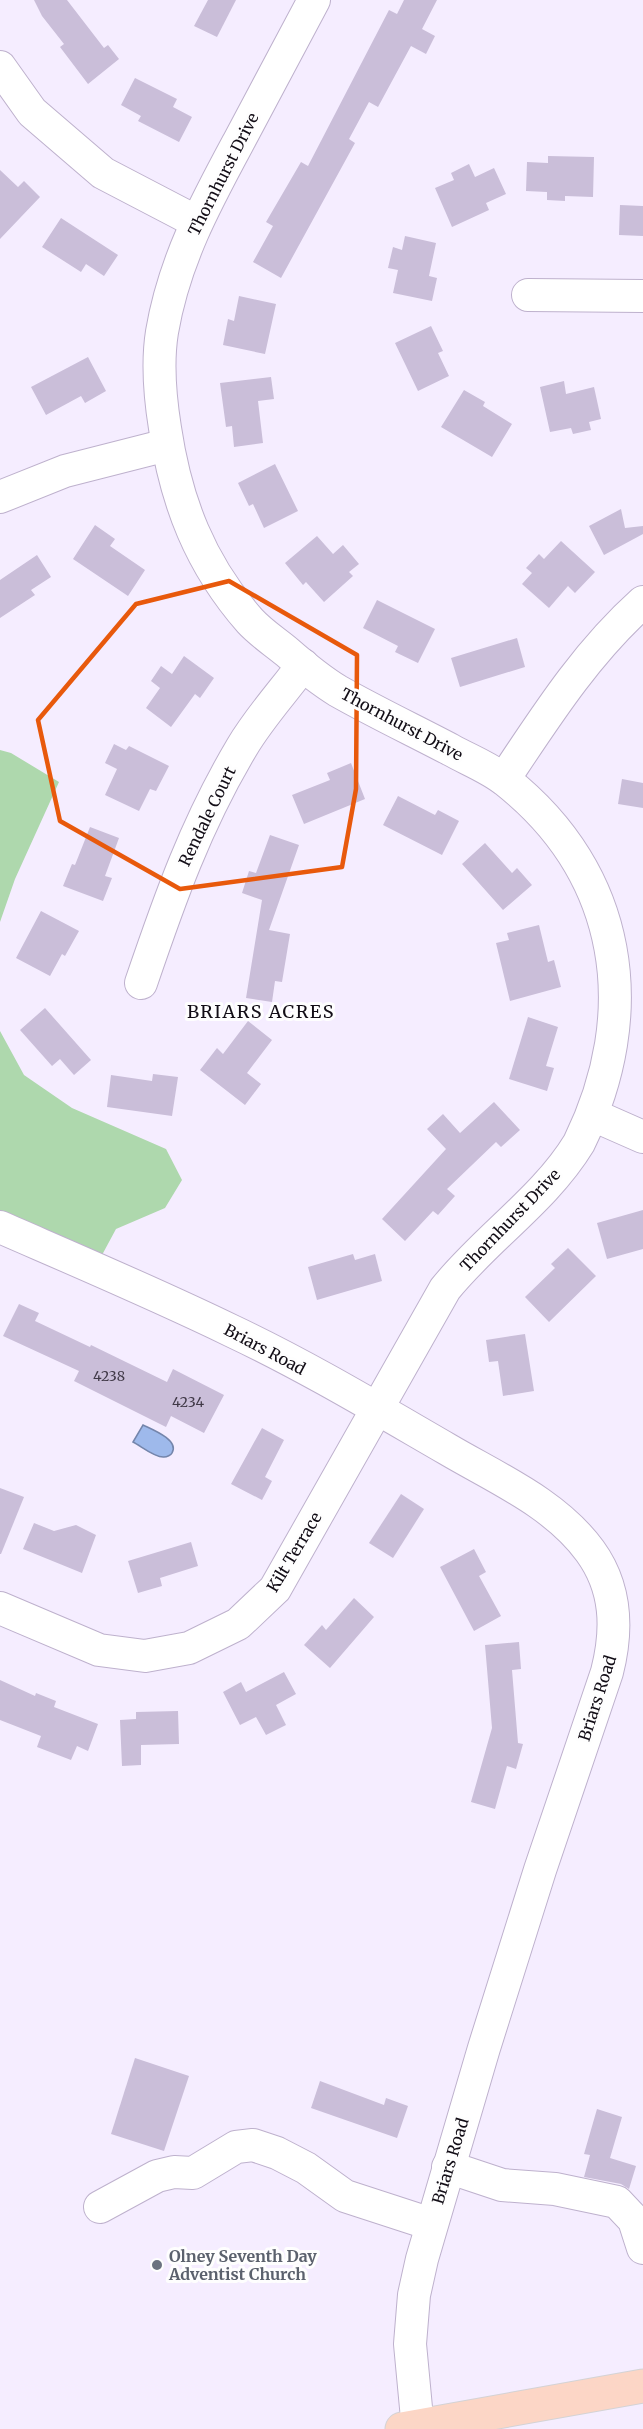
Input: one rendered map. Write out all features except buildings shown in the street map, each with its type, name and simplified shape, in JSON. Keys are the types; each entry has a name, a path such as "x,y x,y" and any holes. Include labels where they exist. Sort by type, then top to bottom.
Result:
{"main road":[{"path":"413,2428 643,2386"}],"street":[{"name":"Thornhurst Drive","path":"314,0 195,222 173,283 161,336 160,395 168,445 183,508 207,564 252,623 334,688 504,779 543,814 575,851 597,890 613,935 621,983 620,1029 609,1078 574,1150 552,1180 482,1247 445,1290 377,1409"},
{"path":"0,67 32,112 103,173 195,222"},
{"path":"528,295 643,296"},
{"path":"0,497 65,471 168,445"},
{"path":"504,779 562,691 616,626 643,602"},
{"name":"Rendale Court","path":"141,983 174,885 202,819 243,745 303,665"},
{"path":"593,1114 643,1137"},
{"name":"Briars Road","path":"0,1227 234,1332 377,1409 552,1512 569,1527 590,1552 605,1578 613,1609 614,1645 607,1672 540,1870 431,2224 414,2295 410,2344 413,2428"},
{"name":"Kilt Terrace","path":"0,1608 99,1650 145,1656 189,1648 238,1624 275,1589 377,1409"},
{"path":"100,2207 157,2176 174,2172 193,2173 236,2147 253,2145 277,2153 306,2168 345,2196 431,2224"},
{"path":"448,2167 502,2185 555,2189 617,2202 634,2220 643,2248"}],"highlighted area":[{"path":"229,581 357,655 356,789 342,867 180,889 60,821 38,720 136,604"}],"green space":[{"path":"0,750 11,753 59,782 15,879 0,922"},
{"path":"0,1031 24,1075 72,1108 166,1149 182,1180 165,1208 116,1229 95,1268 0,1227"}],"water":[{"path":"143,1425 168,1439 173,1448 171,1454 165,1457 156,1456 133,1442"}],"place":[{"name":"Olney Seventh Day Adventist Church","path":"157,2265"}],"district":[{"name":"BRIARS ACRES","path":"261,1012"}]}
